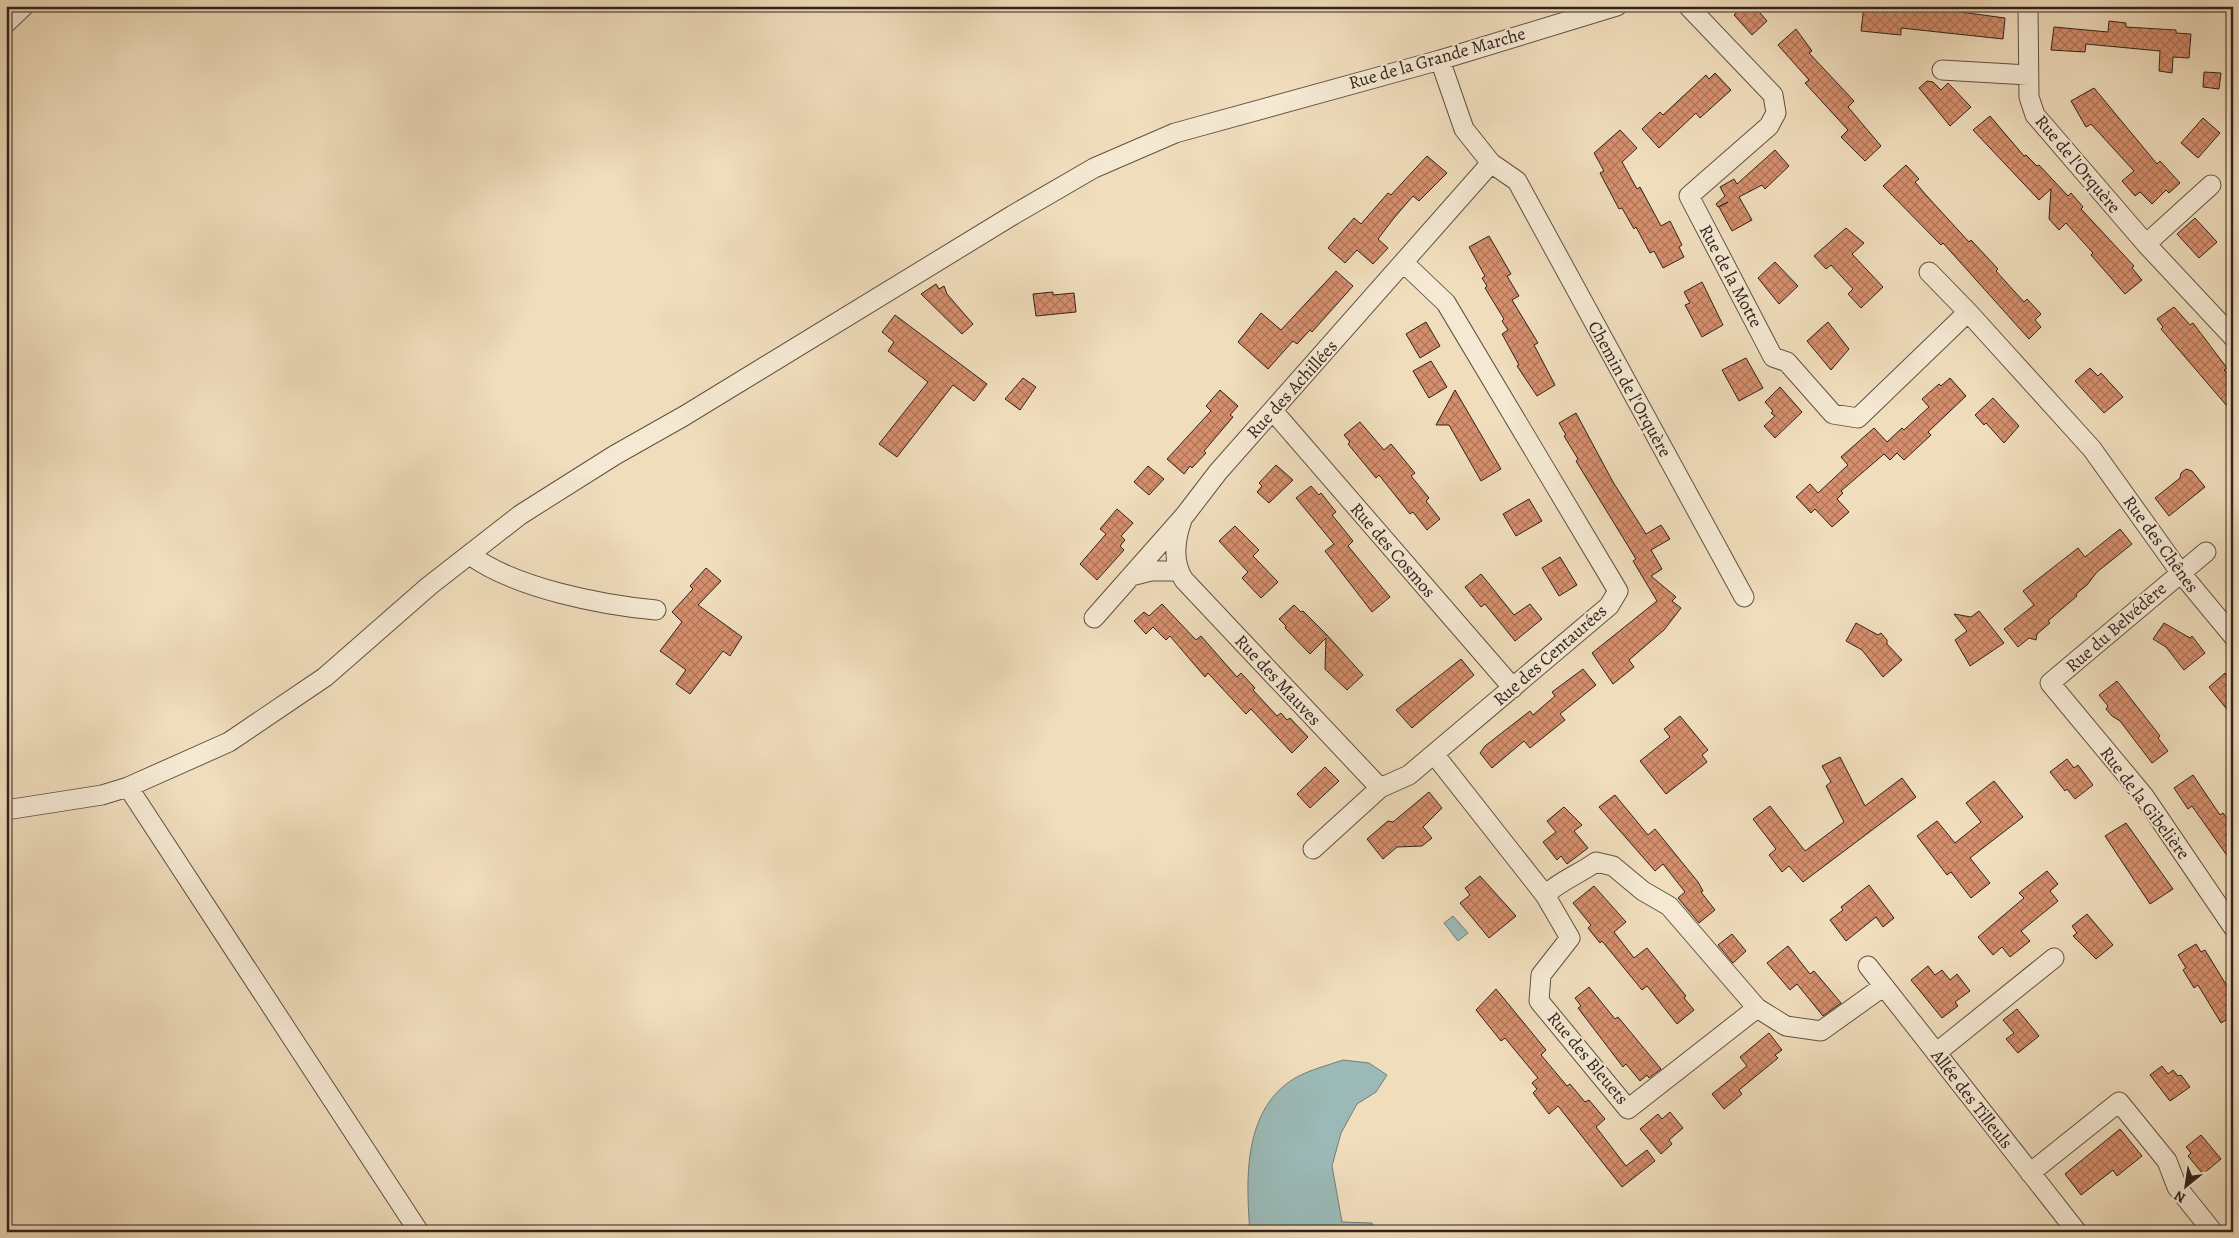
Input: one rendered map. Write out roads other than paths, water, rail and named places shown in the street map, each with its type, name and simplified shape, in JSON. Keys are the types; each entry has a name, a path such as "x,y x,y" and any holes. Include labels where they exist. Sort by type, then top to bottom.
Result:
{"street":[{"path":"6,23 24,6"},
{"name":"Rue de la Grande Marche","path":"6,810 102,795 128,787 160,775 237,737 325,677 429,586 470,556 520,515 615,455 692,411 1013,215 1094,168 1175,133 1314,93 1440,60 1617,6"},
{"name":"Rue de la Motte","path":"1688,6 1774,95 1776,113 1769,126 1689,196 1773,357 1787,362 1833,414 1858,418 1968,312"},
{"name":"Rue de l'Orquère","path":"2028,6 2028,75 2030,97 2035,115 2146,244 2233,337"},
{"path":"1440,60 1464,129 1491,163"},
{"path":"1942,70 2028,75"},
{"name":"Chemin de l'Orquère","path":"1491,163 1517,181 1744,597"},
{"name":"Rue des Achillées","path":"1094,618 1218,472 1491,163"},
{"path":"2146,244 2211,185"},
{"name":"Rue des Centaurées","path":"1313,849 1380,788 1408,775 1513,688 1609,606 1618,591 1446,303 1404,263"},
{"path":"1929,272 1968,312"},
{"name":"Rue des Chênes","path":"1968,312 2092,449 2180,572 2233,636"},
{"name":"Rue des Cosmos","path":"1273,411 1513,688"},
{"path":"1131,576 1150,571 1178,571 1176,536 1184,514"},
{"name":"Rue du Belvédère","path":"2050,683 2206,552"},
{"path":"470,556 486,568 544,588 615,606 656,610"},
{"name":"Rue des Mauves","path":"1178,571 1380,788"},
{"name":"Rue de la Gibelière","path":"2050,683 2144,796 2233,927"},
{"name":"Rue des Bleuets","path":"1434,754 1545,895 1570,938 1541,975 1540,1001 1628,1109 1757,1008"},
{"path":"128,787 419,1232"},
{"path":"1545,895 1559,882 1575,876 1596,862 1613,866 1643,891 1669,906 1757,1008 1786,1026 1821,1031 1884,986"},
{"path":"1936,1052 2054,958"},
{"name":"Allée des Tilleuls","path":"1868,966 2077,1232"},
{"path":"2030,1172 2119,1102 2167,1161 2177,1187 2213,1232"}],"water":[{"path":"1453,916 1468,933 1458,941 1444,923"},
{"path":"1343,1060 1369,1063 1387,1075 1376,1092 1357,1104 1341,1133 1332,1166 1342,1222 1372,1223 1375,1232 1250,1232 1248,1171 1255,1131 1263,1112 1274,1096 1295,1078"}]}
